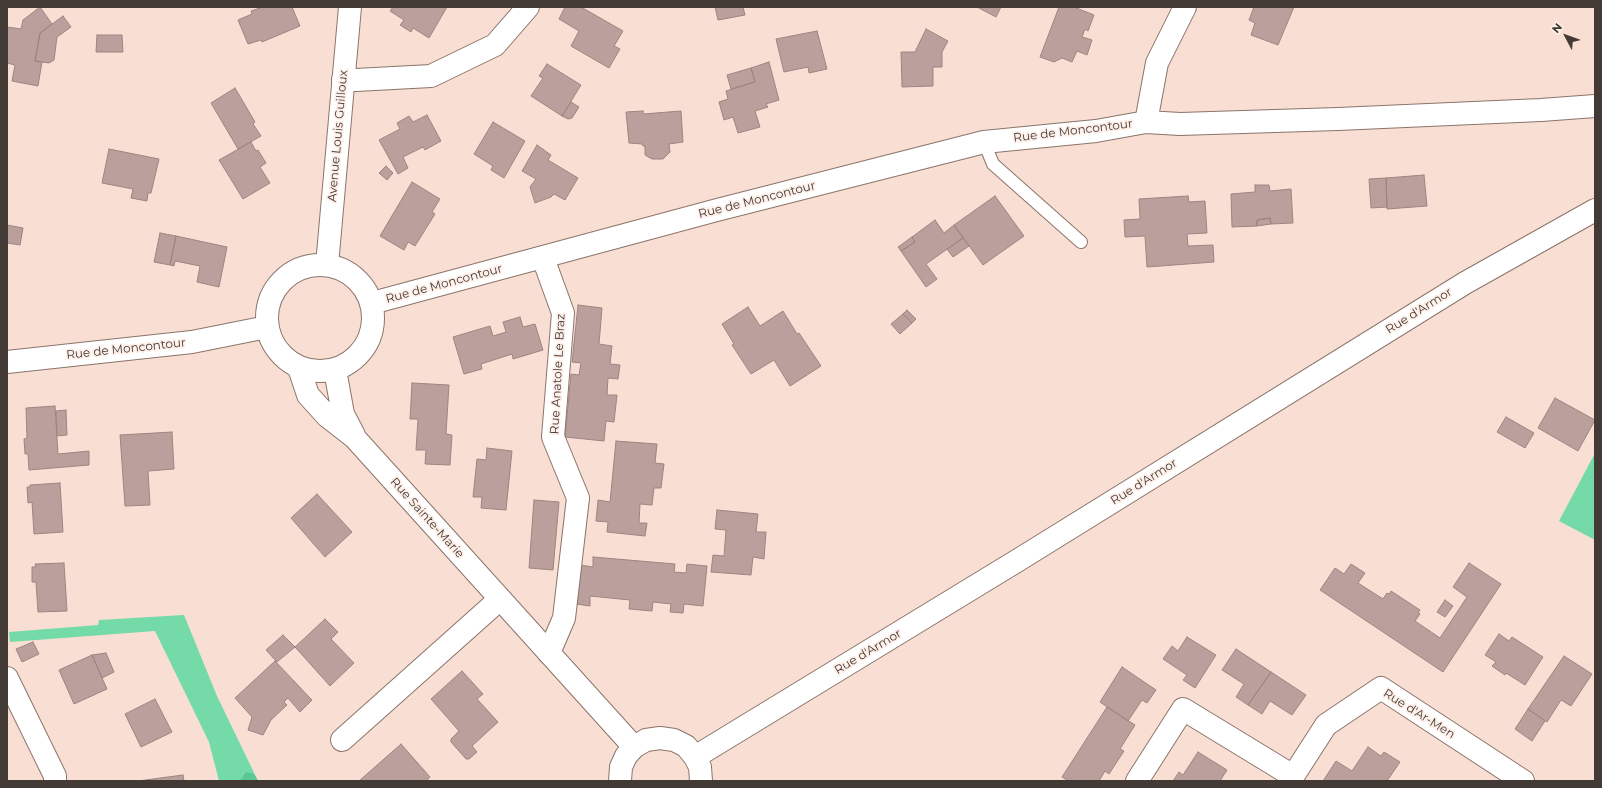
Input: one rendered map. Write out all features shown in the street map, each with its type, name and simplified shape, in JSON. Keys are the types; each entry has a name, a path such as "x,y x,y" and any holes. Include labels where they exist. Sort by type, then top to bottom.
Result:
{"street":[{"name":"Avenue Louis Guilloux","path":"327,265 350,7"},
{"path":"343,80 431,76 495,45 528,7"},
{"path":"1146,122 1157,63 1185,7"},
{"name":"Rue de Moncontour","path":"372,303 717,210 984,142 1096,131 1146,122 1180,124 1541,110 1595,106"},
{"name":"Rue d'Armor","path":"696,757 1020,559 1465,283 1595,210"},
{"name":"Rue Anatole Le Braz","path":"543,258 563,313 553,437 578,498 564,618 549,653"},
{"path":"327,265 341,269 354,277 365,289 372,303 374,319 371,336 363,351 350,363 335,370 317,372 299,368 284,358 273,344 267,327 267,311 272,295 281,281 294,271 310,266 327,265"},
{"name":"Rue de Moncontour","path":"7,362 192,342 267,327"},
{"name":"Rue Sainte-Marie","path":"299,368 308,395 327,416 354,437 634,747"},
{"name":"Rue Sainte-Marie","path":"335,370 343,414 354,437"},
{"path":"342,740 500,599"},
{"path":"7,678 55,776 55,781"},
{"name":"Rue d'Ar-Men","path":"1137,781 1183,709 1291,779 1326,725 1380,688 1523,781"},
{"path":"620,781 621,767 626,756 634,747 646,740 660,738 674,740 686,746 696,757 700,768 701,781"}],"lane":[{"path":"984,142 993,164 1081,242"}],"green space":[{"path":"1595,453 1595,540 1559,521"},
{"path":"184,615 217,696 258,781 219,781 209,742 155,631 10,642 9,632 98,625 99,620"},
{"path":"246,772 254,774 258,781 240,781"}],"building":[{"path":"40,7 52,24 40,33 35,61 42,62 38,86 12,81 15,65 7,63 7,27 21,29 23,20"},
{"path":"263,7 292,7 300,26 262,42 261,40 248,44 238,20 252,14 251,11"},
{"path":"393,7 447,7 429,38 413,28 411,32 400,25 404,20 390,11"},
{"path":"565,7 581,7 623,31 614,46 620,49 609,68 571,46 579,31 559,19"},
{"path":"715,7 743,7 745,15 718,20"},
{"path":"977,7 1001,7 996,17"},
{"path":"1059,7 1074,7 1094,15 1088,31 1085,29 1082,37 1092,40 1087,55 1077,51 1072,62 1062,58 1054,62 1040,57"},
{"path":"1254,7 1294,7 1278,45 1251,35 1255,23 1249,20"},
{"path":"63,16 71,27 57,37 54,60 49,63 35,61 40,33"},
{"path":"926,29 948,41 942,52 942,67 933,67 933,86 902,87 901,52 915,52"},
{"path":"817,31 827,69 809,73 808,67 784,72 776,39"},
{"path":"97,35 122,35 123,52 96,52"},
{"path":"769,62 779,100 766,104 768,107 755,111 760,127 738,133 733,117 724,120 719,102 728,99 726,91 755,82 751,68"},
{"path":"547,64 581,85 562,116 531,96 543,78 539,76"},
{"path":"751,68 755,82 731,89 727,75"},
{"path":"235,88 255,122 253,124 261,136 238,149 211,103"},
{"path":"571,102 579,107 572,118 568,119 562,116"},
{"path":"643,111 643,114 681,111 683,142 669,144 670,152 663,159 652,159 645,155 645,146 642,144 629,143 626,112"},
{"path":"427,115 441,141 425,150 423,147 403,157 408,168 398,174 379,140 400,129 397,123 409,116 413,122"},
{"path":"493,122 525,141 504,178 491,170 493,166 474,154"},
{"path":"251,142 266,163 260,167 270,183 243,199 219,160"},
{"path":"537,145 551,155 548,160 578,178 565,200 554,194 551,197 535,203 530,187 536,179 522,171"},
{"path":"109,149 159,159 151,193 148,193 147,201 131,198 133,189 102,183"},
{"path":"386,166 393,173 387,180 379,173"},
{"path":"1424,175 1427,206 1387,209 1386,178"},
{"path":"1386,178 1387,207 1371,208 1369,179"},
{"path":"412,182 440,199 432,212 435,214 415,246 408,242 404,250 380,236"},
{"path":"1255,185 1269,185 1270,191 1291,189 1293,223 1271,224 1270,218 1257,220 1257,226 1232,227 1231,194 1255,192"},
{"path":"995,196 1024,236 983,265 954,225"},
{"path":"1188,196 1189,202 1205,201 1207,233 1187,234 1188,246 1213,245 1214,262 1147,267 1145,236 1125,237 1124,220 1140,219 1139,199"},
{"path":"1270,218 1271,224 1257,226 1257,220"},
{"path":"935,220 944,233 954,225 963,238 926,264 937,279 926,287 901,251 915,242 912,237"},
{"path":"7,225 23,228 20,245 7,243"},
{"path":"160,233 176,236 170,265 154,262"},
{"path":"176,236 227,247 219,287 197,282 200,266 175,261 174,266 170,265"},
{"path":"912,237 915,242 901,251 898,247"},
{"path":"963,238 969,246 953,257 947,249"},
{"path":"578,305 602,308 599,344 612,346 610,364 620,365 618,379 608,378 607,395 617,395 614,422 606,421 604,441 565,437 571,374 579,375 581,363 572,362"},
{"path":"748,307 760,326 783,311 797,334 799,333 821,366 790,386 774,360 751,374 732,345 734,344 722,324"},
{"path":"907,310 916,319 912,323 903,314"},
{"path":"903,314 912,323 900,334 891,324"},
{"path":"520,317 523,327 535,324 543,350 513,359 512,354 481,364 482,369 464,374 453,337 490,326 493,336 506,332 503,322"},
{"path":"412,383 449,385 446,434 452,435 450,465 425,464 426,450 416,450 418,419 410,419"},
{"path":"1555,398 1595,420 1578,451 1538,428"},
{"path":"55,406 58,454 89,451 89,465 29,470 28,454 25,454 24,439 27,438 26,408"},
{"path":"66,410 67,435 57,436 56,411"},
{"path":"1506,417 1534,433 1525,448 1497,432"},
{"path":"172,432 174,469 148,471 150,505 125,506 120,435"},
{"path":"616,441 657,444 655,463 664,464 661,488 654,488 652,505 640,504 639,523 647,523 645,536 607,532 608,522 596,521 598,500 610,502"},
{"path":"487,448 512,451 506,510 481,508 482,497 473,497 477,459 486,460"},
{"path":"60,483 63,532 34,534 32,502 28,503 27,487 30,487 30,485"},
{"path":"317,494 352,532 325,557 291,518"},
{"path":"534,500 559,502 553,570 529,568"},
{"path":"717,510 758,514 756,532 766,532 764,559 753,557 751,575 711,572 713,555 724,556 726,530 715,529"},
{"path":"593,557 675,564 674,572 686,573 687,564 707,566 703,606 684,604 683,613 670,612 671,604 653,602 652,611 629,609 630,600 590,596 590,606 576,604 580,565 593,567"},
{"path":"64,563 67,611 38,612 36,582 32,582 32,567 36,567 35,564"},
{"path":"1469,563 1501,584 1443,672 1320,590 1335,568 1344,574 1351,564 1365,573 1358,583 1383,599 1387,593 1390,594 1391,591 1420,610 1418,613 1420,614 1415,621 1440,638 1467,597 1453,587"},
{"path":"1445,600 1453,606 1445,617 1437,612"},
{"path":"325,619 338,632 331,639 354,663 330,686 295,647"},
{"path":"1499,634 1509,641 1512,637 1543,657 1525,685 1506,673 1505,675 1492,666 1496,662 1485,655"},
{"path":"283,635 295,647 277,662 266,650"},
{"path":"1187,637 1216,655 1195,688 1183,680 1187,675 1163,659 1172,646 1178,651"},
{"path":"33,642 39,654 22,662 16,649"},
{"path":"1236,649 1271,672 1248,705 1236,697 1244,684 1222,670"},
{"path":"106,653 114,672 102,678 92,655"},
{"path":"92,655 107,689 74,704 59,670"},
{"path":"1564,656 1592,674 1571,706 1561,700 1547,722 1528,709"},
{"path":"275,661 312,700 300,712 288,698 284,702 287,705 271,720 263,735 248,730 252,717 235,698"},
{"path":"1122,667 1156,690 1147,703 1142,700 1128,721 1100,702"},
{"path":"462,671 483,694 477,699 498,722 472,746 477,752 469,759 466,759 451,742 451,739 459,731 431,699"},
{"path":"1271,672 1306,695 1292,715 1270,701 1262,714 1248,705"},
{"path":"155,699 172,732 141,747 125,714"},
{"path":"1107,707 1135,725 1120,749 1124,751 1109,774 1105,771 1099,781 1069,781 1062,777"},
{"path":"1528,709 1545,721 1532,741 1515,729"},
{"path":"401,744 430,777 426,781 359,781"},
{"path":"1368,747 1381,756 1384,752 1400,762 1387,781 1323,781 1336,761 1352,771"},
{"path":"1198,752 1227,770 1220,781 1173,781 1179,772 1183,775"},
{"path":"183,775 184,781 138,781"}]}
